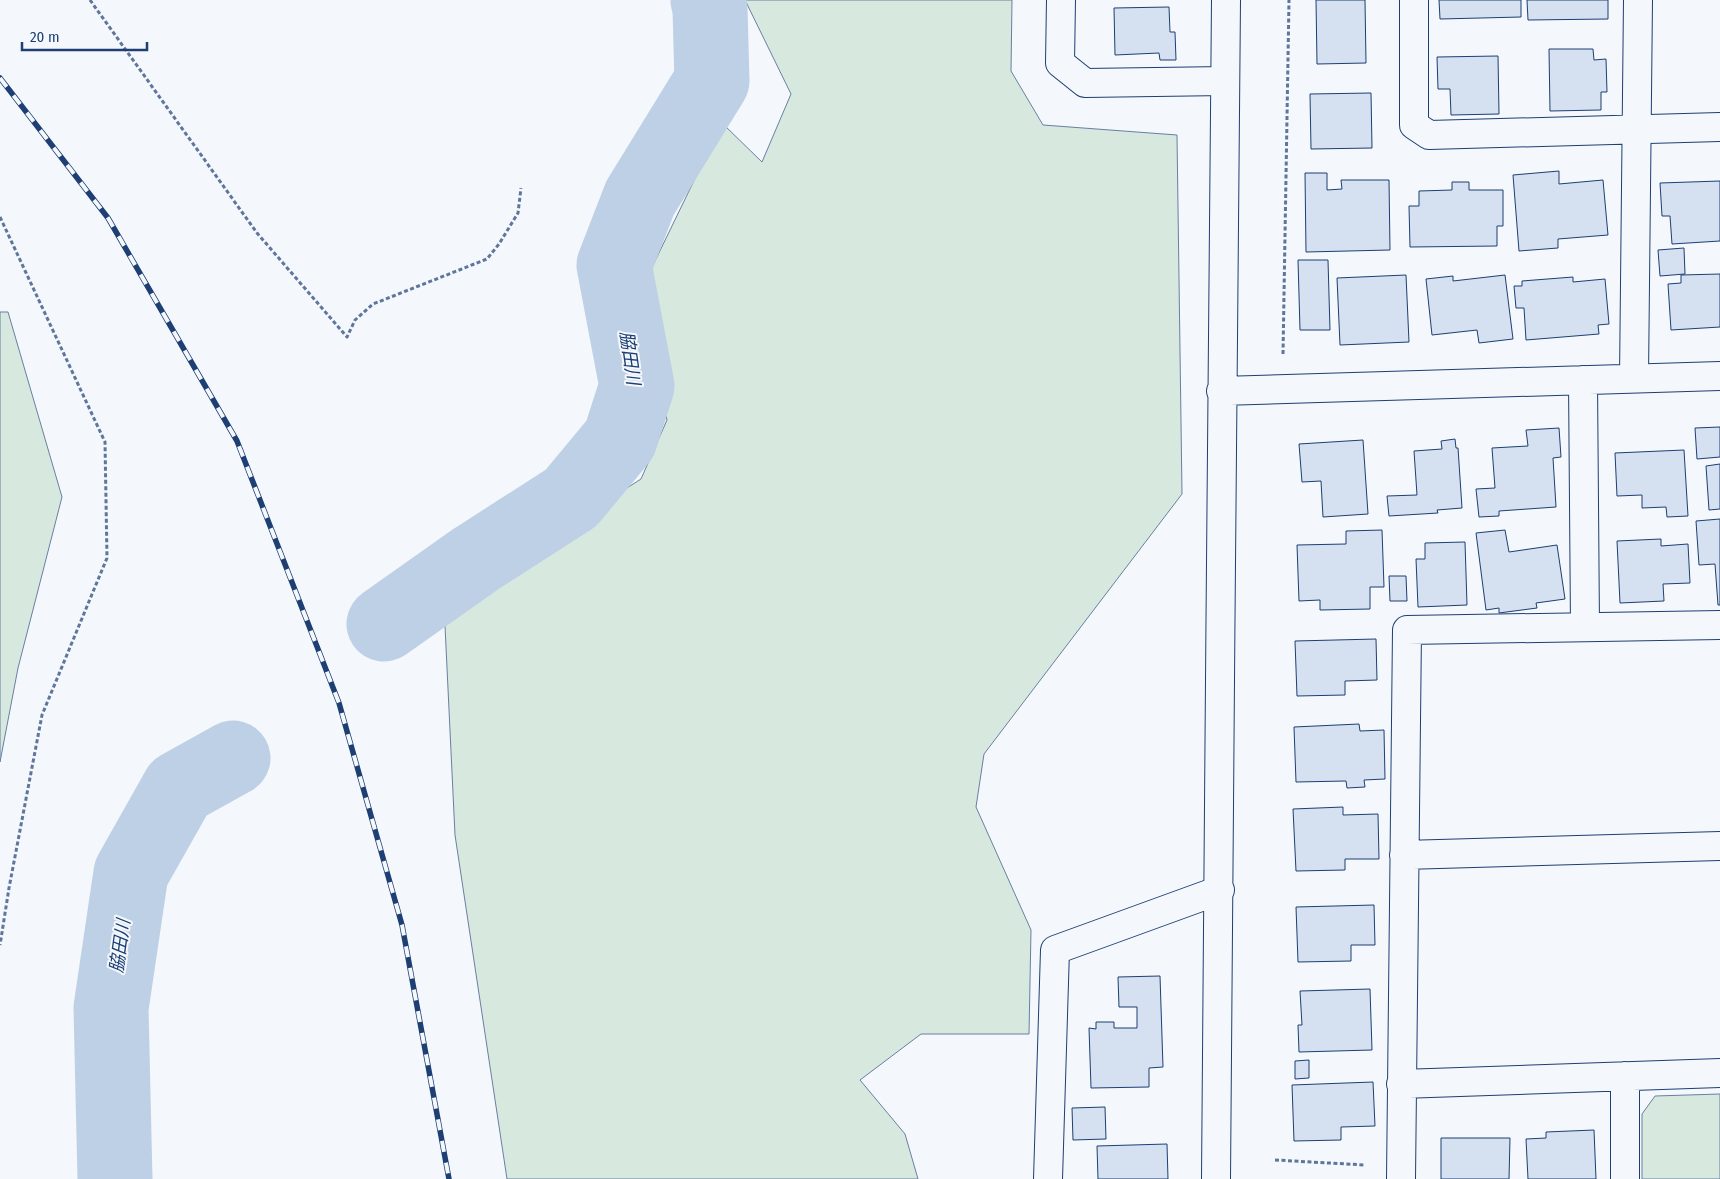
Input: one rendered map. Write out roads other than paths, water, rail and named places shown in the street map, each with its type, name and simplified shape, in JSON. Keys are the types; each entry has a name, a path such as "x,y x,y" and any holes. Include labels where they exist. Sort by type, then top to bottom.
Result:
{"street":[{"path":"1061,0 1060,63 1084,83 1224,81"},
{"path":"1216,1179 1220,890 1221,391 1226,0"},
{"path":"1414,0 1414,126 1429,135 1720,127"},
{"path":"1634,378 1638,0"},
{"path":"1221,391 1720,376"},
{"path":"1583,380 1586,627"},
{"path":"1401,1173 1407,630 1720,625"},
{"path":"1404,855 1720,846"},
{"path":"1048,1179 1055,950 1220,890"},
{"path":"1401,1084 1720,1073"},
{"path":"1625,1076 1625,1179"}],"waterway":[{"name":"脇田川","path":"384,624 476,559 571,498 620,439 637,386 614,265 640,198 712,81 710,9 708,0"},
{"name":"脇田川","path":"115,1179 111,1008 131,873 179,788 233,758"}],"railway":[{"path":"0,78 108,218 237,441 339,703 402,925 449,1179"}]}
